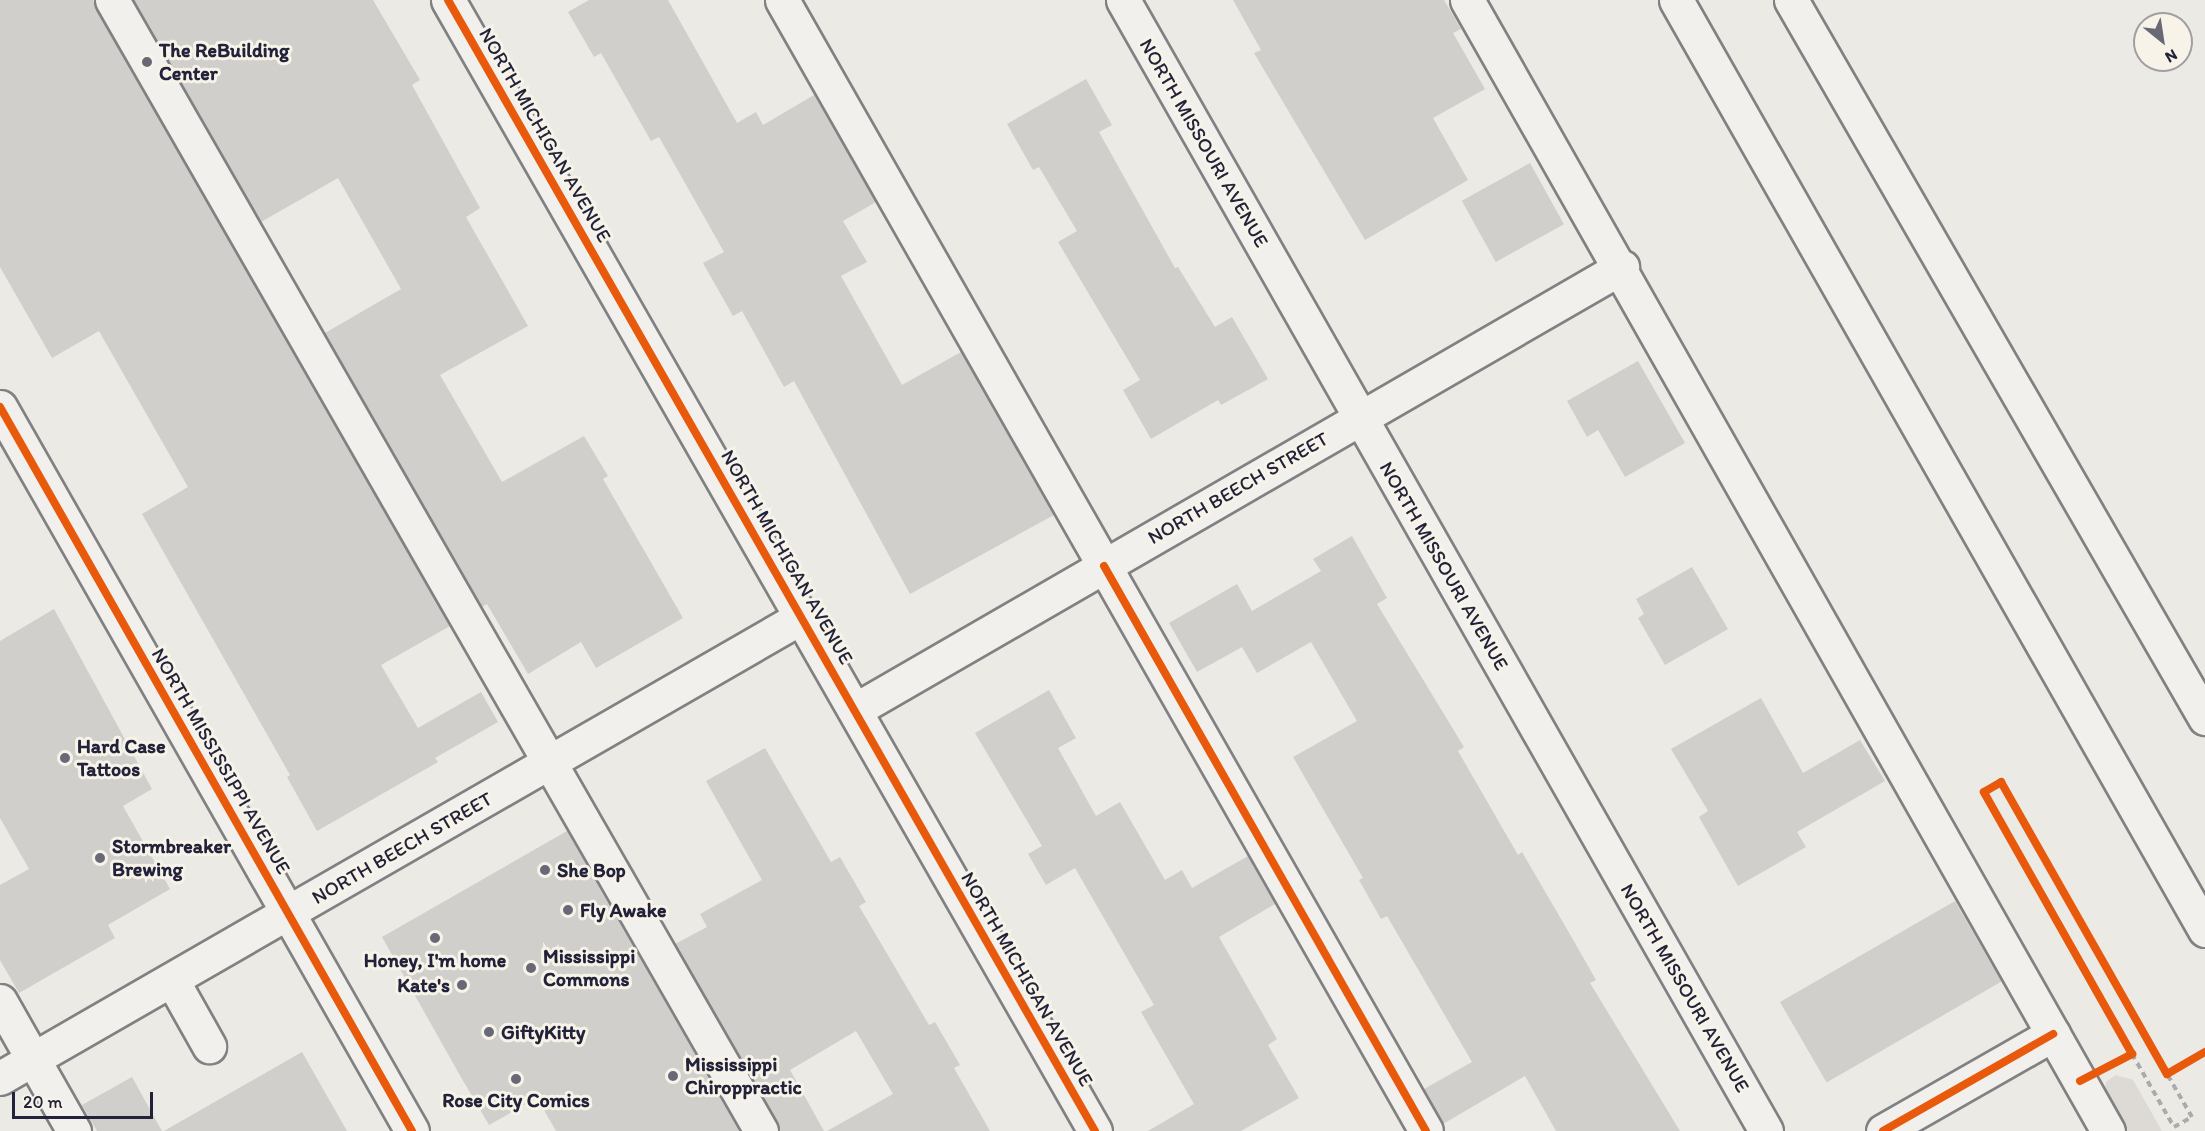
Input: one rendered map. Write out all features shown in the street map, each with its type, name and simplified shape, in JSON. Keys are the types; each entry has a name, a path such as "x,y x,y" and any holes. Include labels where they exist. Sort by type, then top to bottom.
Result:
{"main road":[{"path":"112,0 761,1131"},
{"name":"NORTH MICHIGAN AVENUE","path":"448,0 803,616 1095,1131"},
{"path":"782,0 1426,1131"},
{"name":"NORTH MISSOURI AVENUE","path":"1122,0 1766,1131"},
{"path":"1467,0 1622,267 2108,1131"},
{"path":"1676,0 2205,930"},
{"path":"1791,0 2205,718"},
{"name":"NORTH BEECH STREET","path":"855,710 1622,267"},
{"name":"NORTH MISSISSIPPI AVENUE","path":"0,407 412,1131"},
{"name":"NORTH BEECH STREET","path":"0,1078 803,616"},
{"path":"172,980 209,1046"},
{"path":"0,1001 74,1131"},
{"path":"1883,1131 2053,1034"}],"path":[{"path":"2132,1054 2174,1127 2192,1117 2167,1074"}],"shaded area":[{"path":"2116,1075 2133,1080 2162,1131 2125,1131 2105,1091 2106,1082"}],"building":[{"path":"0,0 93,0 450,626 381,665 418,728 481,692 498,722 435,758 438,762 317,831 287,777 290,775 142,514 188,487 99,331 52,358 0,267"},
{"path":"134,0 373,0 420,80 412,85 480,208 466,217 528,326 440,375 502,482 584,436 608,476 603,479 683,618 596,668 581,642 528,674 487,604 482,607 325,333 401,289 338,178 261,222"},
{"path":"589,0 668,0 737,123 756,112 763,125 814,95 876,202 843,221 867,262 841,276 902,385 961,352 1054,515 910,594 794,381 784,387 742,311 733,316 703,263 724,252 659,137 651,141 601,53 594,57 568,12"},
{"path":"1233,0 1444,0 1461,29 1453,33 1485,89 1433,118 1468,180 1365,240 1254,53 1261,50"},
{"path":"1086,79 1112,125 1099,132 1175,268 1178,267 1215,327 1232,317 1268,379 1221,405 1218,400 1151,439 1123,390 1140,380 1058,242 1077,231 1039,167 1033,170 1007,124"},
{"path":"1530,163 1564,224 1496,262 1462,201"},
{"path":"1638,361 1685,443 1625,477 1598,430 1587,437 1567,401"},
{"path":"1352,536 1387,598 1377,604 1464,747 1458,751 1518,855 1522,852 1596,980 1590,983 1680,1131 1556,1131 1525,1076 1443,1124 1424,1089 1472,1062 1387,916 1381,919 1359,880 1363,878 1293,757 1357,721 1311,642 1257,673 1242,647 1197,672 1169,623 1237,584 1252,611 1321,571 1313,559"},
{"path":"1692,567 1728,629 1665,665 1638,618 1644,614 1636,599"},
{"path":"54,609 152,789 123,806 170,889 108,925 115,938 19,993 0,960 0,885 29,869 0,818 0,641"},
{"path":"1049,690 1076,738 1058,748 1096,816 1120,802 1165,880 1182,870 1192,888 1248,856 1275,904 1219,937 1277,1039 1268,1045 1299,1098 1241,1131 1148,1131 1194,1104 1141,1012 1154,1005 1075,868 1046,885 1028,854 1042,846 975,733"},
{"path":"1761,698 1803,773 1860,740 1885,781 1797,832 1806,847 1738,886 1699,817 1708,811 1671,749"},
{"path":"765,748 831,862 840,857 866,902 859,906 929,1025 935,1022 960,1065 954,1068 990,1131 827,1131 893,1094 856,1031 790,1070 824,1131 780,1131 675,944 707,927 700,914 762,880 706,781"},
{"path":"567,831 739,1131 556,1131 537,1098 489,1125 462,1079 382,937"},
{"path":"1955,901 2002,982 1827,1083 1780,1002"},
{"path":"302,1052 347,1131 164,1131"},
{"path":"132,1077 162,1131 97,1131 82,1105"}],"cycle path":[{"path":"448,0 1095,1131"},
{"path":"0,407 412,1131"},
{"path":"1104,566 1426,1131"},
{"path":"2080,1081 2132,1054 1984,792 2001,782 2167,1074 2205,1052"},
{"path":"1883,1131 2053,1034"}],"place":[{"name":"The ReBuilding Center","path":"147,62"},
{"name":"Hard Case Tattoos","path":"65,758"},
{"name":"Stormbreaker Brewing","path":"100,858"},
{"name":"She Bop","path":"545,870"},
{"name":"Fly Awake","path":"568,910"},
{"name":"Honey, I'm home","path":"435,938"},
{"name":"Mississippi Commons","path":"531,968"},
{"name":"Kate's","path":"462,985"},
{"name":"GiftyKitty","path":"489,1032"},
{"name":"Mississippi Chiroppractic","path":"673,1076"},
{"name":"Rose City Comics","path":"516,1079"}]}
